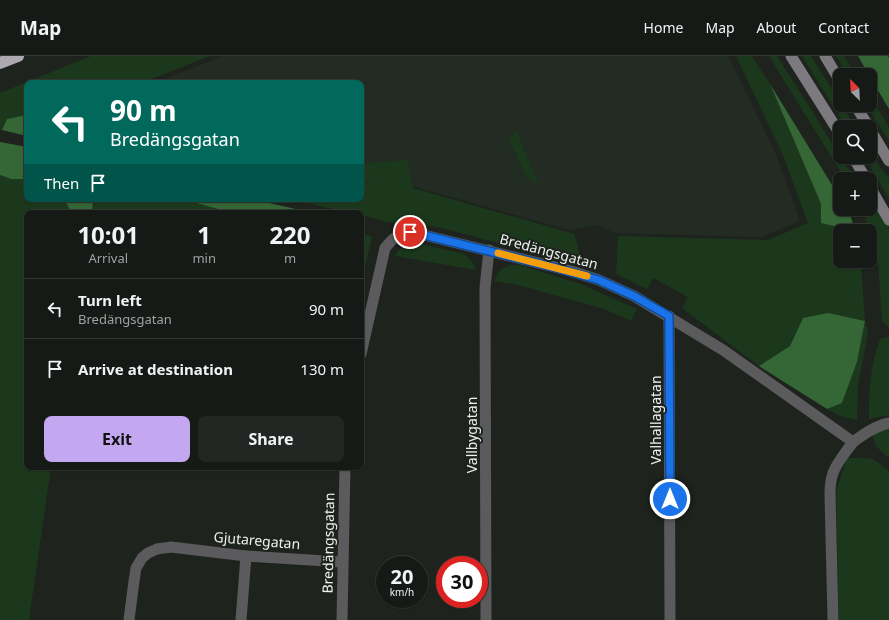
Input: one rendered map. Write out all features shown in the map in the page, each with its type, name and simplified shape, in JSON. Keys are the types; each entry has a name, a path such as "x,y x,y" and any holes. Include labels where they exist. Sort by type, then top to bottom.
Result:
{"highway":[{"path":"0,63 18,56"}],"main road":[{"path":"791,56 833,123"},
{"path":"825,56 833,69"},
{"path":"877,141 889,161"},
{"path":"877,199 889,220"}],"street":[{"name":"Bredängsgatan","path":"364,341 385,248 395,237 410,232 420,234 571,271 599,280 634,296 724,350 853,442"},
{"name":"Vallbygatan","path":"486,620 485,288 489,250"},
{"name":"Valhallagatan","path":"669,316 670,620"},
{"path":"834,620 830,495 830,483 833,472 853,442 866,432 889,423"},
{"name":"Bredängsgatan","path":"342,620 345,470"},
{"name":"Gjutaregatan","path":"129,620 136,568 142,558 148,553 157,549 171,547 246,556 342,562"},
{"path":"241,620 246,556"}],"shaded area":[{"path":"223,56 728,56 775,152 800,221 760,237 614,233 599,225 569,230 415,187 364,181 364,80 163,80"}],"green space":[{"path":"91,56 210,56 149,80 32,80"},
{"path":"736,56 752,56 770,84 821,204 821,223 833,226 833,268 861,268 865,321 803,318 790,346 759,366 682,308 688,297 653,278 647,289 616,274 618,236 768,240 808,223 782,153"},
{"path":"769,56 777,56 815,116 833,145 833,160"},
{"path":"802,56 811,56 833,91 833,106"},
{"path":"836,56 844,56 852,68 844,68"},
{"path":"858,56 888,56 889,109 877,89 877,68 865,68"},
{"path":"24,83 24,116 7,119 2,130 0,130 0,93"},
{"path":"770,84 833,187 833,216 851,216 853,224 833,224 833,226 821,223 821,204"},
{"path":"877,107 889,127 889,141 877,120 870,112 877,112"},
{"path":"837,112 846,112 851,120 842,120"},
{"path":"24,116 24,135 2,130 7,119"},
{"path":"516,131 539,185 528,179 509,140"},
{"path":"0,142 24,146 24,179 11,179 0,175"},
{"path":"407,160 413,188 574,233 580,255 580,261 506,245 438,227 388,222 364,216 364,210 337,210 303,202 364,202 364,183 375,184 364,182 364,164"},
{"path":"877,163 889,178 889,199 877,178 877,172 874,172 869,164 877,164"},
{"path":"836,164 845,164 851,172 841,172"},
{"path":"0,175 11,179 24,179 24,202 65,202 69,210 24,210 24,470 51,470 29,620 0,620"},
{"path":"65,202 93,202 92,210 69,210"},
{"path":"93,202 192,202 222,210 92,210"},
{"path":"192,202 265,202 300,210 222,210"},
{"path":"877,208 889,224 889,328 882,321 877,256 877,224 868,224 864,216 877,216"},
{"path":"364,235 372,236 364,272"},
{"path":"413,242 464,254 473,263 476,270 395,256 402,247"},
{"path":"510,265 520,265 583,285 637,309 631,321 604,309 518,285 494,281 500,271"},
{"path":"828,313 865,321 857,362 842,403 827,409 759,366 790,346 803,318"},
{"path":"865,321 868,333 858,386 857,420 840,416 827,409 842,403 857,362"},
{"path":"889,337 889,415 869,419 869,399 874,358 880,339"},
{"path":"889,429 889,458 877,447 872,432"},
{"path":"847,458 873,459 889,471 889,620 839,620 836,492"}],"slow traffic":[{"path":"498,253 587,276"}],"route":[{"path":"410,232 489,250 571,271 599,280 634,296 669,316 670,499"}]}
